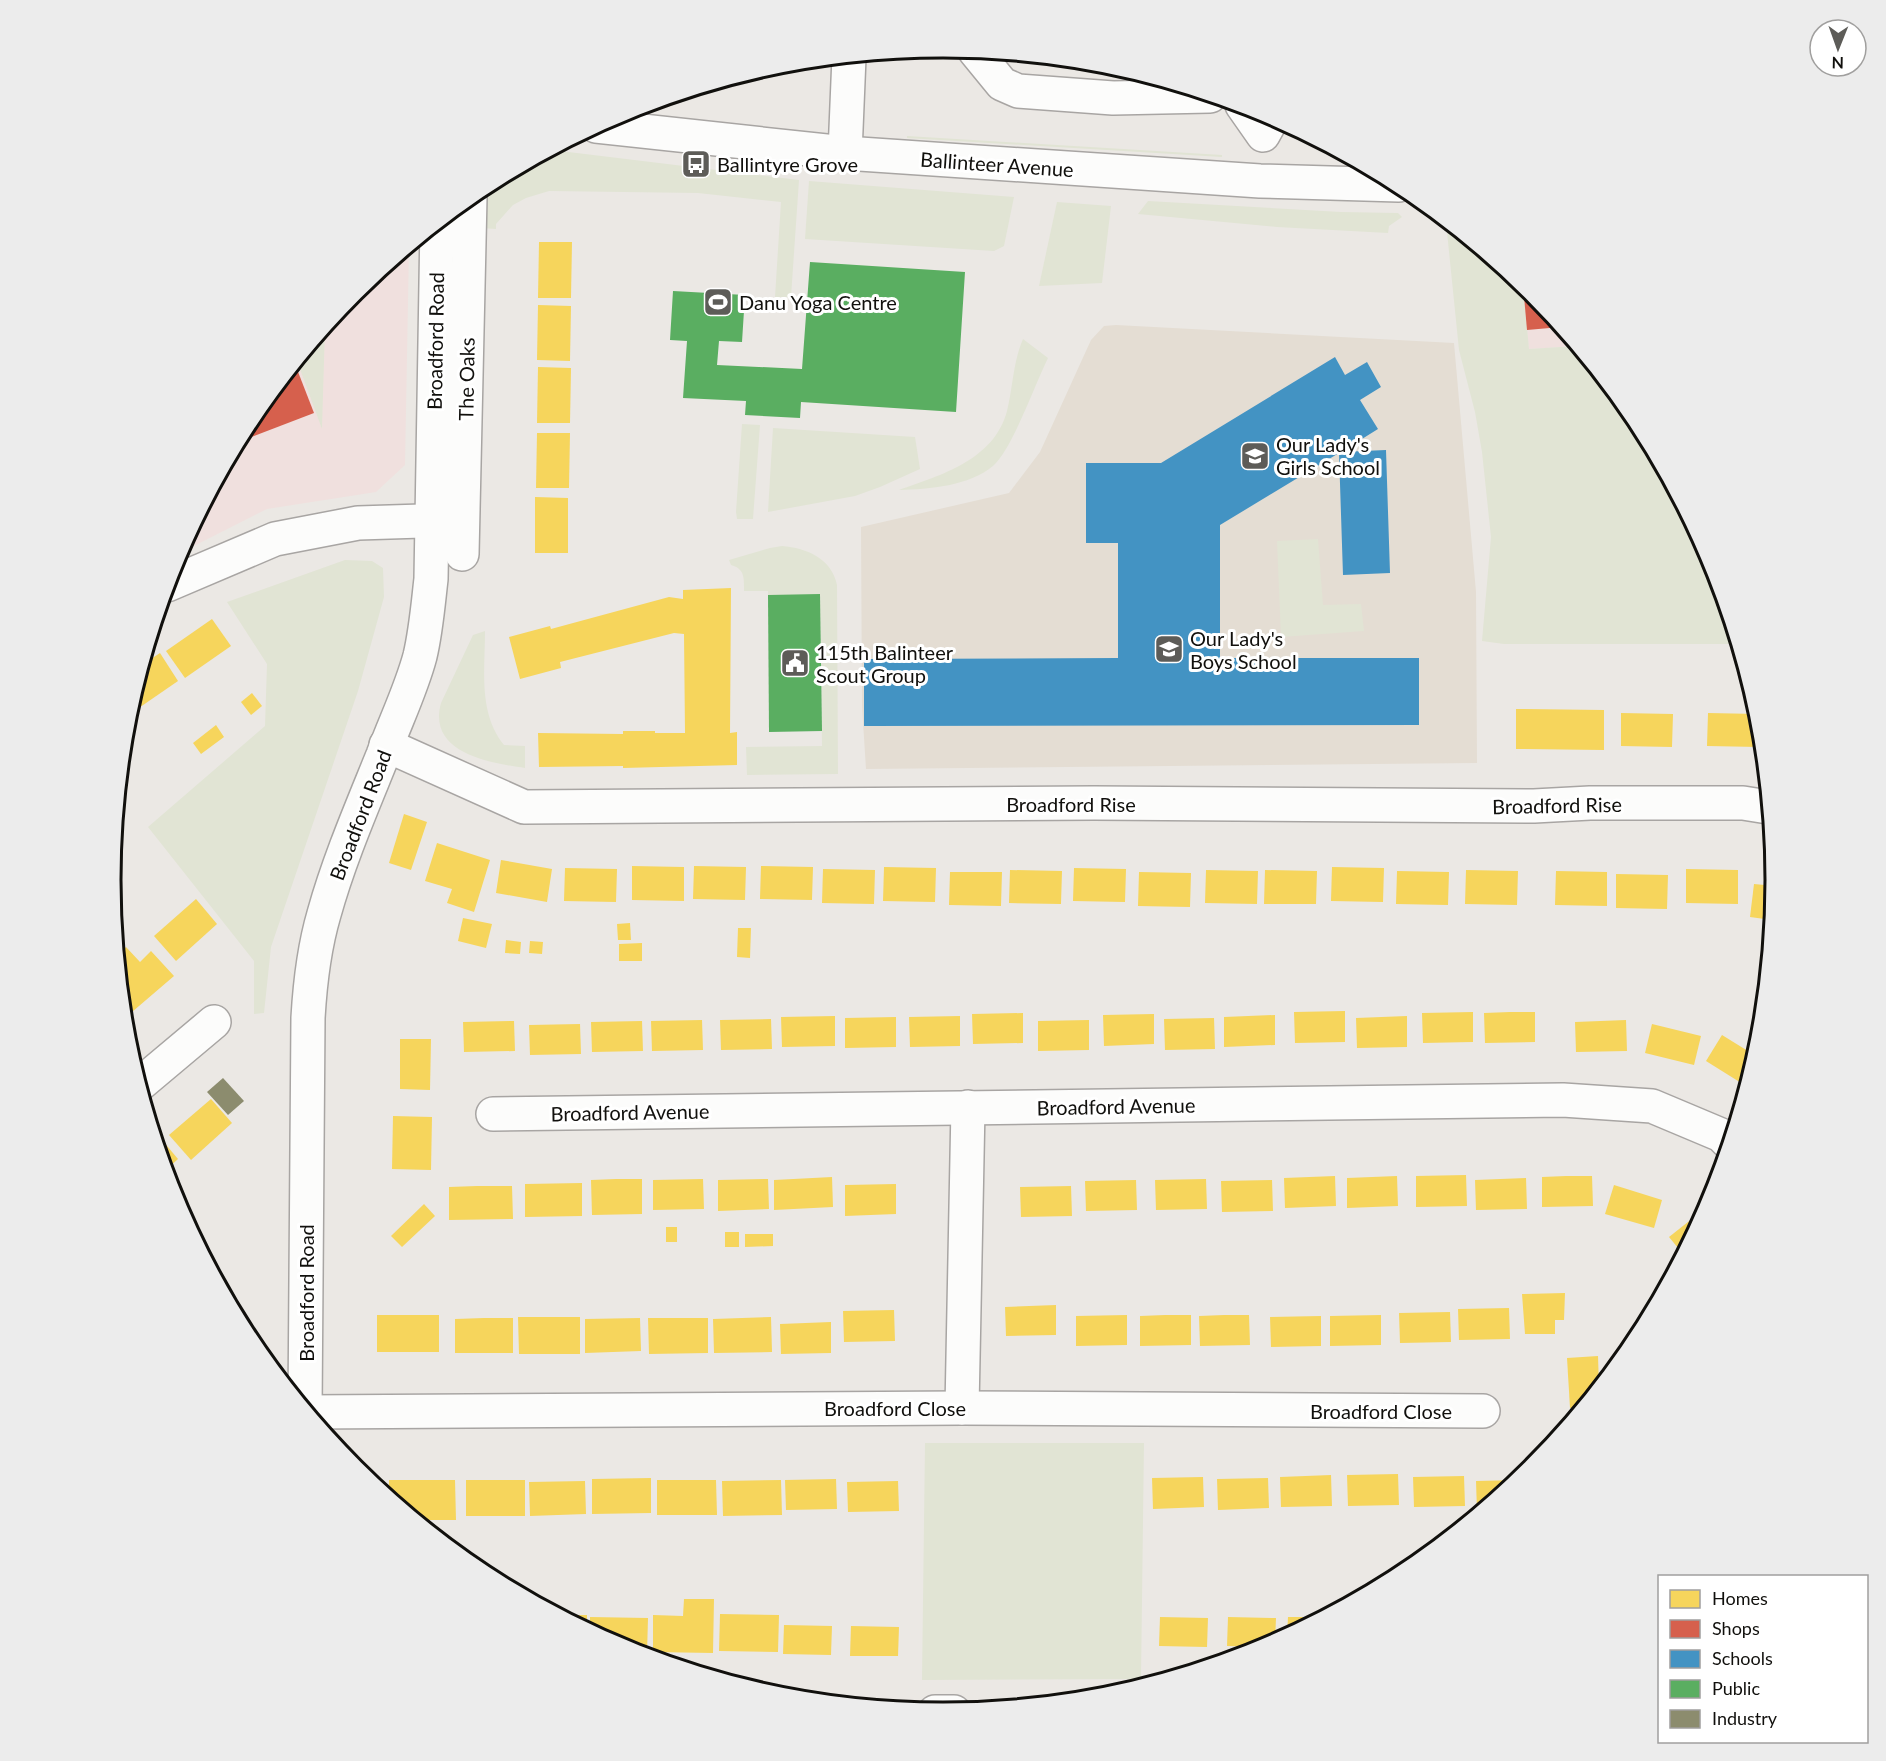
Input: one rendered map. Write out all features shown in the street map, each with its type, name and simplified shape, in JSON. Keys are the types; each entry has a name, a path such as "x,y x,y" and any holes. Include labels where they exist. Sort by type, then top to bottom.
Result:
{"street":[{"path":"982,59 1002,84 1018,91 1113,98 1188,96"},
{"path":"845,153 849,65"},
{"path":"1260,181 1268,126"},
{"name":"Ballinteer Avenue","path":"613,128 845,153 1260,181 1379,184"},
{"path":"447,233 456,218"},
{"name":"Broadford Road","path":"306,1399 310,985 324,914 420,655 431,579 447,520 447,233"},
{"path":"179,580 275,539 358,523 447,520 462,554"},
{"name":"Broadford Rise","path":"386,745 524,807 1082,803 1534,806 1743,803 1761,806"},
{"path":"146,1079 214,1022"},
{"name":"Broadford Avenue","path":"494,1114 1563,1101 1652,1106 1723,1137"},
{"path":"963,1407 968,1107"},
{"name":"Broadford Close","path":"316,1411 963,1407 1483,1411"}],"shaded area":[{"path":"409,256 405,465 376,492 267,509 193,547 231,469 291,380 362,299"},
{"path":"1524,299 1567,347 1529,349"},
{"name":"Our Lady's Boys School","path":"1104,326 1454,343 1476,592 1477,763 866,769 862,706 861,527 1009,493 1040,452 1091,340"}],"green space":[{"path":"907,136 1222,155 1222,157 907,138"},
{"path":"564,151 799,180 791,297 775,297 781,202 698,193 549,191 526,198 513,205 496,224 496,229 481,228 481,201"},
{"path":"809,181 1014,197 1004,246 994,251 805,239"},
{"path":"1148,201 1398,213 1402,217 1389,226 1388,233 1277,227 1138,214"},
{"path":"1057,202 1111,206 1102,283 1039,286"},
{"path":"1447,231 1485,262 1524,299 1529,349 1567,347 1595,380 1626,424 1655,470 1680,517 1702,566 1730,644 1504,644 1482,641 1491,537 1482,452 1475,412 1459,350"},
{"path":"325,339 322,429 300,369"},
{"path":"1023,339 1048,358 1015,432 1000,458 983,473 961,482 923,489 899,490 964,463 991,442 1007,411 1015,366"},
{"path":"742,424 760,425 753,519 737,519 736,512"},
{"path":"773,428 915,437 920,469 855,496 768,512"},
{"path":"1318,539 1323,605 1361,604 1364,631 1281,637 1277,541"},
{"path":"782,546 800,549 817,556 830,568 837,585 838,774 747,775 746,747 822,746 820,598 768,598 768,591 744,591 744,578 739,569 731,565 729,560"},
{"path":"345,560 372,561 383,568 384,597 358,691 271,947 264,1013 254,1014 254,961 148,827 265,726 267,664 227,602"},
{"path":"485,631 484,676 490,719 504,745 525,746 525,768 479,758 452,744 443,734 439,720 441,703 473,635"},
{"path":"925,1443 1144,1443 1141,1678 922,1680"}],"building: Homes":[{"path":"539,242 572,242 571,298 538,298"},
{"path":"538,305 571,306 570,361 537,360"},
{"path":"538,367 571,368 570,423 537,423"},
{"path":"537,433 570,433 569,488 536,488"},
{"path":"535,497 568,498 568,553 535,553"},
{"path":"731,588 730,733 737,732 737,765 623,768 623,766 539,767 538,733 623,734 623,731 655,731 655,733 685,733 684,634 674,633 560,662 561,668 520,679 509,637 550,626 551,629 669,597 683,599 683,590"},
{"path":"212,619 231,646 185,678 166,651"},
{"path":"160,653 178,681 140,707 149,668 152,658"},
{"path":"252,693 262,706 251,715 241,702"},
{"path":"1516,709 1604,710 1604,750 1516,749"},
{"path":"1621,713 1673,714 1672,747 1621,746"},
{"path":"1708,713 1748,714 1754,747 1707,746"},
{"path":"216,725 224,737 201,754 193,743"},
{"path":"404,814 427,822 411,870 389,863"},
{"path":"437,843 490,860 474,912 447,903 452,889 425,881"},
{"path":"501,860 552,869 547,902 496,893"},
{"path":"632,866 684,867 684,901 632,900"},
{"path":"694,866 746,867 745,900 693,899"},
{"path":"761,866 813,867 812,900 760,899"},
{"path":"884,867 936,868 935,902 883,901"},
{"path":"1332,867 1384,868 1383,902 1331,901"},
{"path":"565,868 617,869 616,902 564,901"},
{"path":"1074,868 1126,869 1125,902 1073,901"},
{"path":"823,869 875,870 874,904 822,903"},
{"path":"1686,869 1738,870 1738,904 1686,903"},
{"path":"1010,870 1062,871 1061,904 1009,903"},
{"path":"1206,870 1258,871 1257,904 1205,903"},
{"path":"1265,870 1317,871 1316,904 1264,904"},
{"path":"1466,870 1518,871 1517,905 1465,904"},
{"path":"1397,871 1449,872 1448,905 1396,904"},
{"path":"1556,871 1607,872 1607,906 1555,905"},
{"path":"950,872 1002,872 1001,906 949,905"},
{"path":"1139,872 1191,873 1190,907 1138,906"},
{"path":"1616,874 1668,875 1667,909 1616,908"},
{"path":"1754,884 1765,885 1764,919 1750,917"},
{"path":"196,899 217,924 176,961 154,936"},
{"path":"463,918 492,924 486,948 458,941"},
{"path":"630,923 631,940 618,940 617,924"},
{"path":"738,928 751,928 750,958 737,957"},
{"path":"506,940 521,942 520,954 505,953"},
{"path":"530,941 543,942 542,954 529,953"},
{"path":"642,943 642,961 619,961 619,944"},
{"path":"126,947 140,962 151,951 174,976 132,1012 128,988"},
{"path":"1345,1011 1345,1042 1295,1043 1294,1012"},
{"path":"1473,1012 1473,1042 1423,1043 1422,1013"},
{"path":"1535,1012 1535,1042 1485,1043 1484,1013"},
{"path":"1023,1013 1023,1043 973,1044 972,1014"},
{"path":"1154,1014 1154,1044 1104,1046 1103,1015"},
{"path":"1275,1015 1275,1045 1224,1047 1224,1017"},
{"path":"835,1016 835,1046 782,1047 781,1017"},
{"path":"960,1016 960,1046 910,1047 909,1017"},
{"path":"1407,1016 1407,1047 1357,1048 1356,1018"},
{"path":"896,1017 896,1047 845,1048 845,1018"},
{"path":"1214,1018 1215,1049 1165,1050 1164,1019"},
{"path":"771,1019 772,1049 721,1050 720,1020"},
{"path":"702,1020 703,1050 652,1051 651,1021"},
{"path":"1089,1020 1089,1050 1038,1051 1038,1021"},
{"path":"1626,1020 1627,1051 1576,1052 1575,1022"},
{"path":"514,1021 515,1051 464,1052 463,1022"},
{"path":"642,1021 643,1051 592,1052 591,1022"},
{"path":"580,1024 581,1054 530,1055 529,1025"},
{"path":"1652,1024 1701,1036 1694,1065 1645,1053"},
{"path":"1722,1035 1747,1050 1740,1082 1706,1061"},
{"path":"400,1039 431,1039 430,1090 400,1089"},
{"path":"211,1099 232,1123 191,1160 169,1135"},
{"path":"393,1116 432,1117 431,1170 392,1169"},
{"path":"164,1143 178,1159 172,1164"},
{"path":"1466,1175 1467,1206 1416,1207 1416,1176"},
{"path":"1335,1176 1336,1206 1285,1208 1284,1178"},
{"path":"1397,1176 1398,1206 1347,1208 1347,1178"},
{"path":"1592,1176 1593,1206 1542,1207 1542,1177"},
{"path":"832,1177 833,1207 774,1210 774,1180"},
{"path":"1526,1178 1527,1209 1476,1210 1475,1180"},
{"path":"642,1179 642,1214 592,1215 591,1180"},
{"path":"703,1179 704,1209 653,1210 653,1180"},
{"path":"768,1179 769,1209 718,1211 718,1180"},
{"path":"1206,1179 1207,1209 1156,1210 1155,1180"},
{"path":"1136,1180 1137,1210 1086,1211 1085,1181"},
{"path":"1272,1180 1273,1211 1222,1212 1221,1181"},
{"path":"582,1183 582,1216 525,1217 525,1184"},
{"path":"896,1184 896,1214 845,1216 845,1185"},
{"path":"1614,1185 1662,1200 1654,1228 1605,1214"},
{"path":"512,1186 513,1219 449,1220 449,1187"},
{"path":"1071,1186 1072,1216 1021,1217 1020,1187"},
{"path":"424,1204 435,1216 402,1247 391,1236"},
{"path":"1691,1220 1678,1248 1669,1237"},
{"path":"666,1227 677,1227 677,1242 666,1242"},
{"path":"725,1232 739,1232 739,1247 725,1247"},
{"path":"745,1234 773,1234 773,1246 745,1247"},
{"path":"1565,1293 1564,1320 1555,1320 1555,1334 1525,1334 1522,1294"},
{"path":"1056,1305 1056,1335 1006,1336 1005,1307"},
{"path":"1509,1308 1510,1339 1459,1340 1458,1309"},
{"path":"894,1310 895,1341 844,1342 843,1311"},
{"path":"1450,1312 1451,1342 1400,1343 1399,1313"},
{"path":"377,1315 439,1315 439,1352 377,1352"},
{"path":"1127,1315 1127,1345 1076,1346 1076,1316"},
{"path":"1191,1315 1191,1345 1140,1346 1140,1316"},
{"path":"1249,1315 1250,1345 1200,1346 1199,1316"},
{"path":"1381,1315 1381,1345 1330,1346 1330,1316"},
{"path":"1321,1316 1321,1346 1271,1347 1270,1317"},
{"path":"518,1317 580,1317 580,1354 519,1354"},
{"path":"771,1317 772,1352 714,1353 713,1319"},
{"path":"513,1318 513,1353 455,1353 455,1319"},
{"path":"640,1318 641,1351 585,1353 585,1319"},
{"path":"648,1318 708,1318 708,1353 649,1354"},
{"path":"831,1322 831,1353 781,1354 780,1324"},
{"path":"1598,1356 1599,1376 1573,1408 1570,1408 1567,1358"},
{"path":"1398,1474 1399,1505 1348,1506 1347,1475"},
{"path":"1331,1475 1332,1506 1281,1507 1280,1477"},
{"path":"1464,1476 1465,1506 1414,1507 1413,1477"},
{"path":"1203,1477 1204,1507 1153,1509 1152,1478"},
{"path":"651,1478 651,1513 592,1514 592,1479"},
{"path":"1268,1478 1269,1508 1218,1510 1217,1479"},
{"path":"836,1479 837,1509 786,1510 785,1480"},
{"path":"389,1480 455,1480 456,1520 427,1520 389,1488"},
{"path":"466,1480 525,1480 525,1516 466,1516"},
{"path":"657,1480 716,1480 717,1515 657,1515"},
{"path":"781,1480 782,1515 723,1516 722,1481"},
{"path":"1505,1480 1477,1506 1476,1481"},
{"path":"585,1481 586,1514 530,1516 529,1482"},
{"path":"898,1481 899,1511 848,1512 847,1482"},
{"path":"684,1599 714,1599 713,1653 661,1652 653,1649 653,1615 683,1616"},
{"path":"720,1614 779,1615 778,1652 719,1651"},
{"path":"574,1615 587,1615 587,1622"},
{"path":"590,1617 648,1618 647,1647 628,1640 590,1623"},
{"path":"1160,1617 1208,1618 1207,1647 1159,1646"},
{"path":"1228,1617 1276,1618 1275,1632 1241,1646 1227,1646"},
{"path":"1288,1617 1309,1617 1307,1618 1287,1627"},
{"path":"784,1625 832,1626 831,1655 783,1654"},
{"path":"851,1626 899,1627 898,1656 850,1656"}],"building: Shops":[{"path":"1524,299 1551,328 1527,330"},
{"path":"298,372 314,413 252,437"}],"building: Schools":[{"path":"1335,357 1345,375 1367,362 1381,387 1360,400 1378,429 1341,452 1386,450 1390,573 1343,575 1339,453 1220,525 1220,658 1419,658 1419,725 864,726 864,659 1118,658 1118,543 1086,543 1086,463 1161,463"}],"building: Public":[{"path":"810,262 965,272 956,412 801,402 800,418 745,415 746,401 683,398 687,341 670,340 673,291 745,295 742,342 719,341 717,365 802,369"},
{"name":"115th Balinteer Scout Group","path":"820,594 822,731 769,732 768,595"}],"building: Industry":[{"path":"223,1078 244,1101 228,1115 207,1092"}],"place":[{"name":"Ballintyre Grove","path":"696,164"},
{"name":"Danu Yoga Centre","path":"718,302"},
{"name":"Our Lady's Girls School","path":"1255,456"},
{"name":"Our Lady's Boys School","path":"1169,649"},
{"name":"115th Balinteer Scout Group","path":"795,663"}]}
